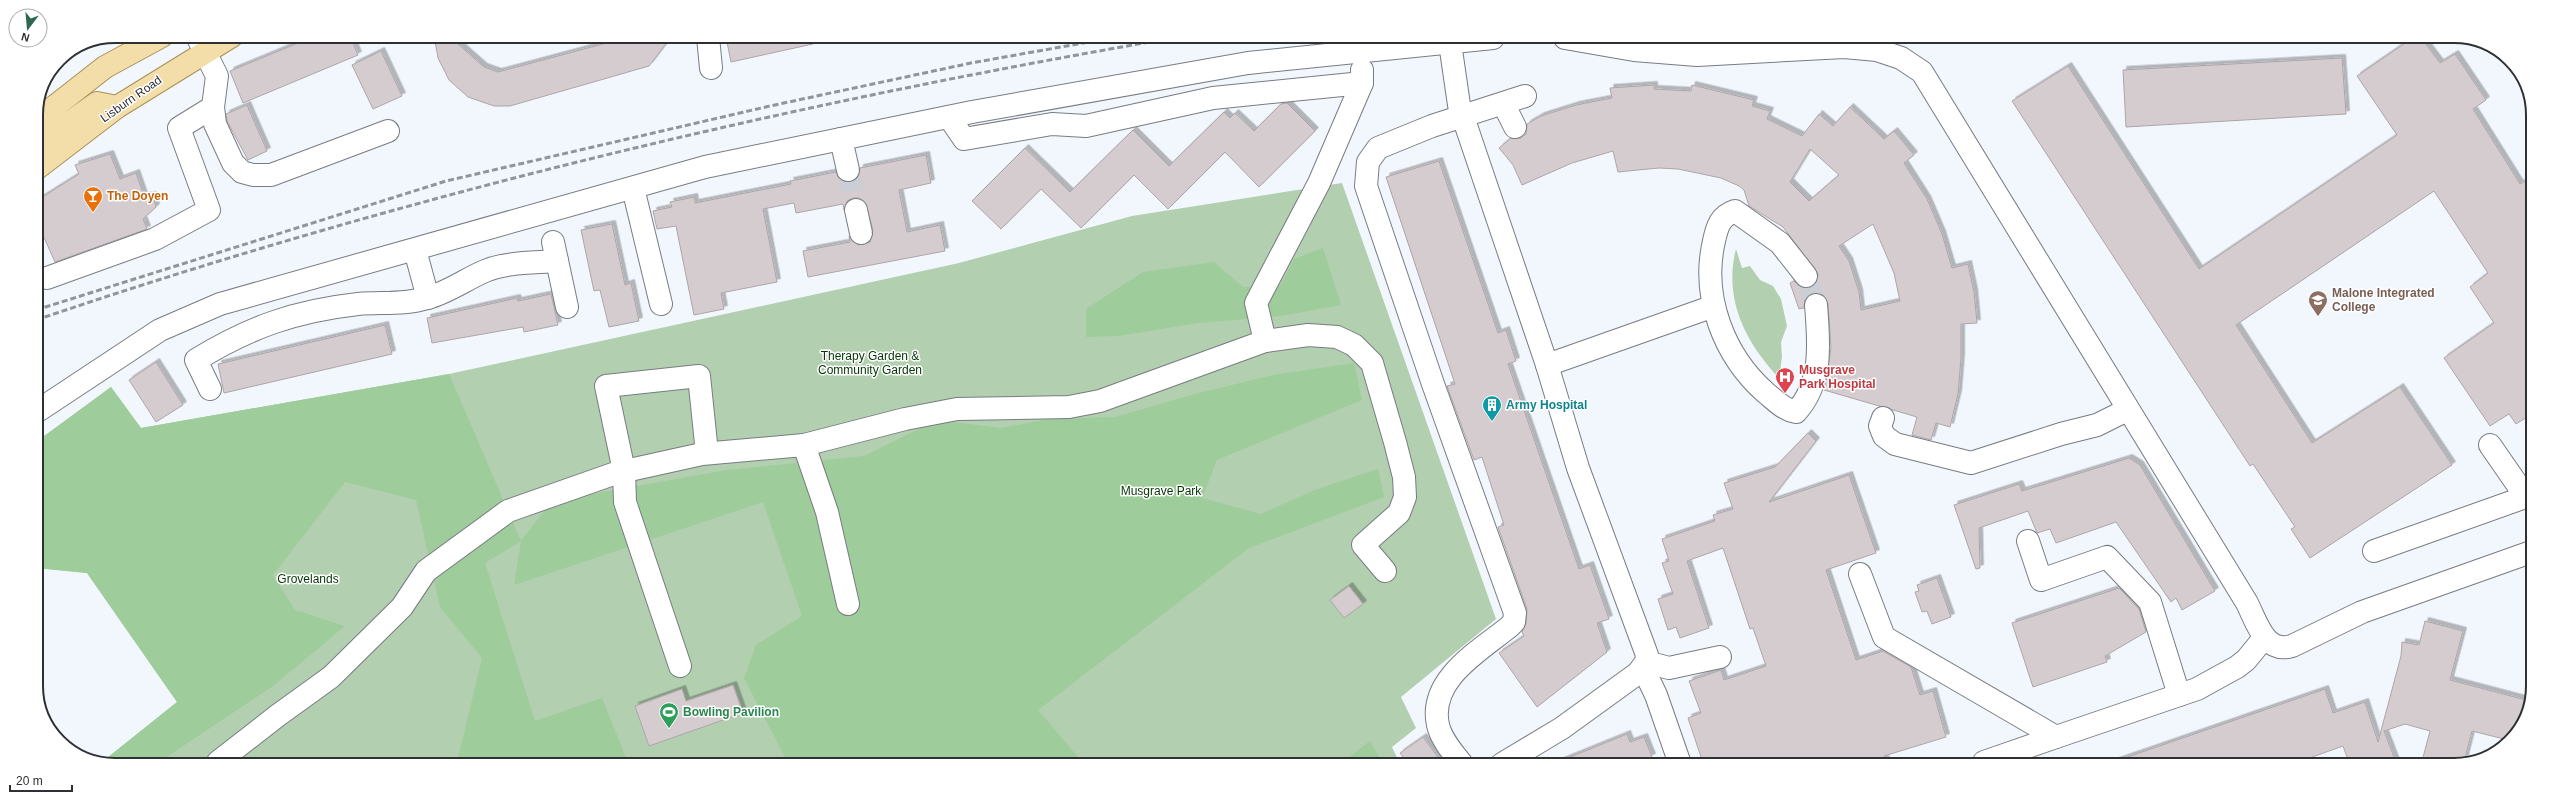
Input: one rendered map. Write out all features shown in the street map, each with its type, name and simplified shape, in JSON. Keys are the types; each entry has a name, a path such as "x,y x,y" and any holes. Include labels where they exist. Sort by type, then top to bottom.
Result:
{"main road":[{"path":"43,112 105,67 149,43"},
{"name":"Lisburn Road","path":"43,164 202,43"},
{"path":"43,141 97,103 117,107"}],"street":[{"path":"202,43 217,76 213,107 215,124 233,163 242,172 253,175 271,174 388,132"},
{"path":"709,43 711,68"},
{"path":"43,407 160,330 220,304 705,167 949,117 1248,63 1450,43 1459,105 1547,365 1578,468 1646,647 1645,665 1678,758"},
{"path":"1611,43 1634,50 1697,55 1857,48 1877,50 1901,58 1922,72 2247,603 2264,638 2278,648 2289,647 2362,612 2526,554"},
{"path":"1265,341 1256,303 1320,184 1362,83 1359,52"},
{"path":"949,117 964,139 1052,124 1086,126 1213,98 1362,83"},
{"path":"1458,758 1438,726 1438,701 1444,686 1457,669 1509,627 1514,622 1515,613 1433,384 1366,186 1368,162 1378,148 1463,117 1504,105 1525,96"},
{"path":"1504,105 1515,127"},
{"path":"47,278 155,240 209,210 180,128 213,107"},
{"path":"841,139 848,170"},
{"path":"633,188 660,304"},
{"path":"856,210 862,233"},
{"path":"1806,276 1780,243 1735,211 1726,213 1718,224 1712,249 1710,275 1714,306 1719,327 1750,378 1787,411 1796,412 1814,386 1818,357 1816,305"},
{"path":"415,250 428,298"},
{"path":"210,389 196,360 231,338 271,322 324,308 369,303 405,302 428,298 486,270 517,264 555,252 567,307"},
{"path":"1547,365 1714,306"},
{"path":"223,758 276,716 331,677 402,607 426,571 508,511 624,471 707,454 804,445 956,409 1069,407 1100,401 1265,341 1308,335 1337,337 1354,345 1372,363 1404,477 1406,496 1399,513 1363,545 1385,570"},
{"path":"680,666 625,502 624,471 606,386 699,376 707,454"},
{"path":"1883,418 1880,426 1884,436 1895,444 1971,463 2061,434 2099,411 2128,410"},
{"path":"804,445 827,512 848,604"},
{"path":"2490,445 2526,492"},
{"path":"2374,551 2526,497"},
{"path":"2028,541 2041,580 2107,557 2150,602 2179,695"},
{"path":"1860,574 1884,637 2056,737"},
{"path":"1996,758 2197,689 2237,667 2246,660 2264,638"},
{"path":"1512,758 1562,728 1645,665 1669,668 1720,657"}],"green space":[{"name":"Musgrave Park","path":"1342,183 1496,619 1401,697 1416,728 1392,747 1397,758 108,757 177,702 87,573 43,569 43,437 111,387 141,428 449,374 959,263 1132,216"},
{"path":"1323,248 1341,305 1281,316 1198,323 1118,336 1086,337 1086,309 1143,272 1214,262 1243,287 1280,286 1294,259"},
{"path":"1736,249 1742,268 1750,266 1760,280 1773,286 1781,299 1787,326 1781,342 1782,357 1779,378 1767,364 1747,335 1740,319 1735,303 1733,285 1733,267"},
{"path":"1354,363 1362,400 1217,460 1202,498 1261,514 1315,490 1378,469 1384,497 1249,548 1038,710 1079,758 785,758 744,678 756,645 802,616 763,502 514,585 521,541 552,501 727,470 864,456 937,420 1001,428 1049,419 1115,417 1195,394 1273,375"},
{"name":"Grovelands","path":"449,374 521,541 485,563 535,721 602,698 626,758 458,758 482,658 440,607 416,500 345,482 273,575 295,610 345,626 273,686 165,758 108,757 177,702 87,573 43,569 43,437 111,387 141,428"},
{"path":"1370,741 1380,758 1349,758"}],"building":[{"path":"298,43 353,43 358,55 243,103 230,71"},
{"path":"435,43 457,43 484,67 498,72 607,43 666,43 649,66 510,106 494,106 468,97 449,80 438,58"},
{"path":"727,43 813,43 813,44 731,62"},
{"path":"2405,43 2425,43 2440,63 2455,54 2486,100 2473,109 2520,184 2526,180 2526,418 2516,424 2509,414 2490,426 2444,358 2494,323 2470,287 2488,273 2434,191 2236,325 2312,443 2400,387 2452,465 2310,558 2291,529 2295,527 2253,464 2250,466 2012,101 2068,66 2199,269 2397,135 2357,76"},
{"path":"381,51 402,96 373,109 352,65"},
{"path":"2342,58 2346,114 2126,127 2123,70"},
{"path":"1654,85 1654,89 1691,91 1692,85 1754,100 1752,106 1770,111 1767,119 1802,136 1819,114 1833,126 1850,107 1884,139 1894,131 1914,155 1904,163 1927,199 1942,234 1952,268 1968,264 1974,292 1977,323 1961,324 1961,358 1958,394 1950,427 1936,423 1931,440 1912,435 1917,417 1824,390 1831,348 1828,304 1822,294 1815,293 1805,299 1804,308 1799,309 1790,283 1794,281 1801,287 1808,288 1817,281 1818,274 1783,227 1749,206 1744,190 1739,186 1721,178 1678,169 1659,168 1618,172 1613,151 1572,163 1522,185 1513,165 1499,148 1511,138 1521,138 1526,134 1527,124 1541,116 1576,105 1612,98 1610,88","holes":["1810,149 1839,175 1809,201 1790,182","1873,224 1894,273 1900,301 1861,310 1859,292 1849,261 1839,246"]},
{"path":"1287,103 1315,131 1259,187 1225,152 1168,209 1134,175 1081,228 1041,189 1001,229 972,201 1025,148 1070,192 1133,130 1169,166 1224,112 1230,118 1235,113 1254,131 1281,104"},
{"path":"247,105 267,151 248,160 227,121 226,114"},
{"name":"The Doyen","path":"110,154 120,179 136,173 144,196 153,195 156,207 143,219 147,229 55,262 43,235 43,197 79,174 75,165"},
{"path":"926,155 931,183 899,190 907,232 940,225 945,251 808,277 803,251 850,242 849,236 858,245 870,242 873,230 865,202 859,198 853,198 847,201 844,210 843,204 796,213 794,203 763,209 777,282 721,293 724,309 694,315 676,226 657,229 653,211 672,207 670,202 694,197 695,203 791,184 790,181 836,172 839,179 850,182 857,179 860,168"},
{"name":"Army Hospital","path":"1439,161 1498,333 1506,330 1516,361 1508,364 1579,569 1590,565 1609,619 1597,623 1607,652 1537,707 1499,653 1524,636 1522,632 1526,623 1527,609 1498,527 1504,525 1482,457 1474,460 1447,386 1455,384 1386,177"},
{"path":"612,224 625,285 631,283 639,321 609,327 600,290 594,291 581,230"},
{"path":"551,294 558,325 524,332 523,327 432,343 427,318 517,298 518,301"},
{"path":"385,325 392,354 224,393 218,364"},
{"path":"156,362 183,405 156,422 129,380"},
{"path":"1808,433 1816,441 1769,502 1849,475 1876,553 1826,570 1856,660 1883,651 1911,667 1920,695 1933,691 1946,737 1884,756 1885,758 1701,758 1688,718 1701,713 1689,681 1721,670 1724,680 1766,666 1753,628 1750,629 1723,548 1687,561 1709,628 1680,638 1676,627 1668,630 1658,599 1673,594 1662,563 1669,561 1662,539 1715,521 1713,515 1733,509 1724,483 1775,467"},
{"path":"2129,458 2140,465 2215,591 2182,610 2176,598 2171,602 2116,522 2056,543 2050,529 2037,533 2028,511 1979,528 1980,568 1976,569 1954,505 2019,484 2022,491"},
{"path":"1937,578 1951,617 1932,624 1927,611 1922,612 1915,592 1919,591 1917,585"},
{"path":"1349,586 1363,604 1344,618 1330,600"},
{"path":"2119,588 2139,609 2146,632 2105,656 2107,662 2033,687 2012,623"},
{"path":"2425,621 2463,631 2450,680 2525,700 2519,718 2503,739 2472,731 2465,757 2423,758 2430,731 2405,724 2384,731 2394,758 2347,758 2343,746 2310,758 2125,758 2325,689 2333,713 2365,702 2378,742 2401,656 2402,642 2419,645"},
{"name":"Bowling Pavilion","path":"733,685 743,713 649,746 635,706 682,689 686,701"},
{"path":"1627,734 1630,742 1644,737 1652,757 1649,758 1568,758"},
{"path":"1423,737 1439,758 1404,758 1400,753"}],"tunnel":[{"path":"848,170 856,210"},
{"path":"1806,276 1816,305"}],"railway":[{"path":"43,308 446,181 770,106 971,63 1083,43"},
{"path":"43,318 176,274 317,232 459,192 602,156 745,122 889,91 1146,43"}],"place":[{"name":"The Doyen","path":"93,213"},
{"name":"Malone Integrated College","path":"2318,317"},
{"name":"Musgrave Park Hospital","path":"1785,394"},
{"name":"Army Hospital","path":"1492,422"},
{"name":"Bowling Pavilion","path":"669,729"}],"park label":[{"name":"Therapy Garden & Community Garden","path":"870,363"}]}
